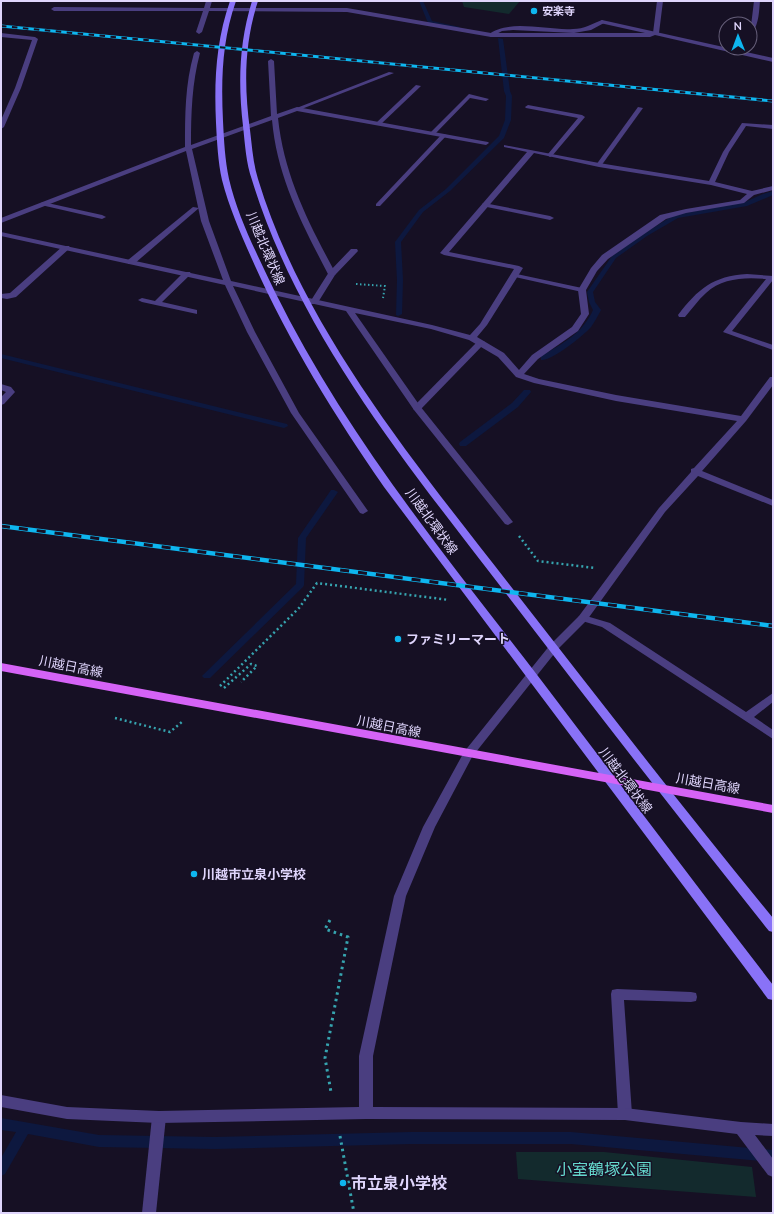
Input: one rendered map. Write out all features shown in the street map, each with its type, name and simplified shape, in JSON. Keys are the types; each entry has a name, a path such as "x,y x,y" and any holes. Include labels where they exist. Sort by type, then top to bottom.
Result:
{"main road":[{"name":"川越北環状線","path":"233,1 224,33 219,69 221,146 226,180 243,231 276,304 300,351 354,438 773,994"},
{"name":"川越北環状線","path":"255,1 247,33 242,68 241,95 254,178 272,228 304,296 330,344 387,429 487,564 773,927"},
{"name":"川越日高線","path":"1,668 468,755 773,809"}],"street":[{"path":"199,32 209,1"},
{"path":"348,1 348,10"},
{"path":"656,33 660,1"},
{"path":"755,16 757,1"},
{"path":"54,9 348,10 491,35 650,35 656,33"},
{"path":"491,35 496,30 508,27 548,31 576,31 595,26 602,22 718,46"},
{"path":"1,35 35,38 18,88 1,127"},
{"path":"196,52 192,70 188,107 188,148 205,221 228,283 251,332 295,414 363,511"},
{"path":"758,56 773,60"},
{"path":"271,61 275,117 281,159 290,186 307,227 332,274"},
{"path":"1,221 43,204 140,169 188,148 391,73"},
{"path":"378,124 418,86"},
{"path":"433,133 469,96 486,99"},
{"path":"528,107 582,116 550,155"},
{"path":"599,165 640,108"},
{"path":"297,109 486,143"},
{"path":"710,183 726,152 744,124 773,127"},
{"path":"378,205 444,135"},
{"path":"506,146 599,165 710,183 752,193 773,188"},
{"path":"472,338 483,326 519,268 444,252 532,151"},
{"path":"519,375 535,357 575,329 585,314 582,290 594,270 605,257 663,217 686,211 742,202 752,193"},
{"path":"43,204 102,217"},
{"path":"484,205 550,218"},
{"path":"131,262 196,208"},
{"path":"1,234 432,327 472,338 501,355 519,375 537,381 616,398 743,418"},
{"path":"1,296 7,297 13,294 66,248"},
{"path":"314,302 332,274 354,251"},
{"path":"156,303 187,274"},
{"path":"515,275 582,290"},
{"path":"682,316 706,288 722,281 747,275 772,278"},
{"path":"772,278 727,332 773,348"},
{"path":"142,300 194,312"},
{"path":"349,310 417,408 508,522"},
{"path":"417,408 481,343"},
{"path":"366,1113 366,1056 400,896 429,827 468,755 554,647 583,618 644,532 694,471 743,418 773,379"},
{"path":"1,387 8,389 11,392 1,402"},
{"path":"694,471 773,503"},
{"path":"583,618 606,625 773,735"},
{"path":"746,717 773,697"},
{"path":"625,1114 617,994 691,997"},
{"path":"1,1101 67,1113 159,1117 366,1113 625,1114 741,1128 773,1130"},
{"path":"149,1213 159,1117"},
{"path":"741,1128 773,1170"}],"path":[{"path":"356,284 386,286 382,302"},
{"path":"508,522 538,561 617,571"},
{"path":"218,688 299,608 317,583 450,600"},
{"path":"232,681 251,664 257,666 241,682"},
{"path":"115,718 170,732"},
{"path":"330,920 325,929 348,937 325,1058 332,1097"},
{"path":"338,1128 354,1213"}],"green space":[{"path":"462,1 520,1 509,14 464,7"},
{"name":"小室鶴塚公園","path":"516,1152 604,1152 752,1167 756,1197 518,1179"}],"waterway":[{"path":"421,1 430,22 457,27"},
{"path":"398,314 400,280 398,242 421,211 448,190 502,137 508,120 509,96 500,39"},
{"path":"544,358 575,338 593,318 597,310 592,302 590,292 614,257 645,235 676,216 747,204 765,195 773,193"},
{"path":"1,356 284,426"},
{"path":"463,444 515,405 527,392"},
{"path":"207,676 300,585 302,538 334,492"},
{"path":"1,1124 99,1141 215,1143 411,1138 571,1138 773,1156"},
{"path":"1,1170 24,1129"}],"railway":[{"path":"1,26 773,101"},
{"path":"1,526 773,626"}],"place":[{"name":"安楽寺","path":"534,11"},
{"name":"ファミリーマート","path":"398,639"},
{"name":"川越市立泉小学校","path":"194,874"},
{"name":"市立泉小学校","path":"343,1183"}]}
